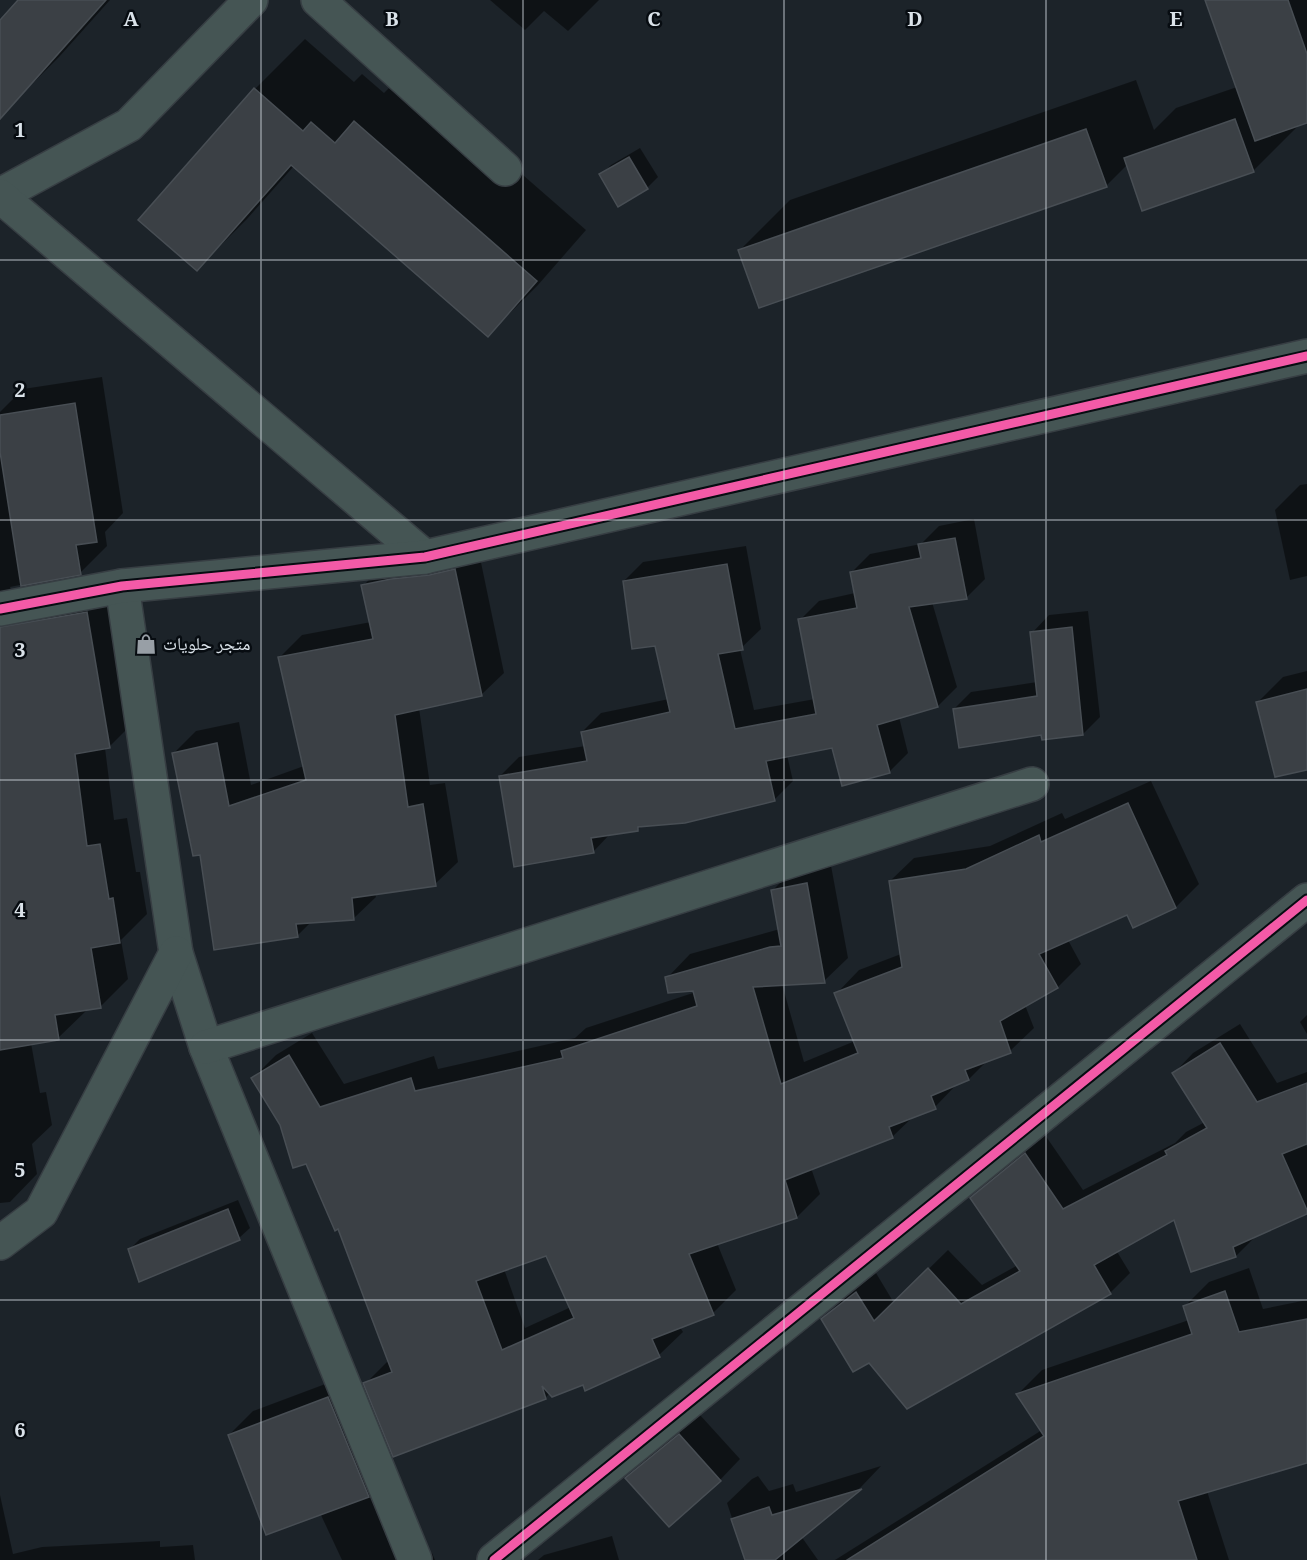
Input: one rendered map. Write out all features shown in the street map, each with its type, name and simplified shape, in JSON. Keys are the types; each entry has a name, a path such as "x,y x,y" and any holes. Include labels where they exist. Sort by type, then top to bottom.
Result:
{"street":[{"path":"251,0 129,125 0,196 425,557"},
{"path":"318,0 505,169"},
{"path":"0,609 122,585 425,557 1307,356"},
{"path":"122,585 176,953 206,1047 415,1560"},
{"path":"206,1047 1032,784"},
{"path":"494,1560 1307,900"},
{"path":"0,1244 41,1212 176,953"}],"building":[{"path":"18,0 106,0 0,119 0,20"},
{"path":"1205,0 1288,0 1307,54 1307,123 1255,141"},
{"path":"254,88 303,131 311,122 335,143 354,121 537,281 488,337 291,165 197,271 138,220"},
{"path":"1235,119 1254,172 1142,211 1124,158"},
{"path":"1086,129 1107,187 759,308 738,250"},
{"path":"629,157 648,189 618,207 599,174"},
{"path":"75,403 97,542 76,545 81,575 21,586 0,452 0,415"},
{"path":"955,538 967,599 909,607 938,707 877,725 890,773 842,786 832,748 766,761 775,801 685,823 638,827 638,831 591,838 594,853 514,867 499,776 587,761 581,732 670,712 655,646 632,649 623,581 727,564 743,650 718,654 735,729 816,714 798,619 857,608 850,572 921,558 918,544"},
{"path":"455,569 482,696 395,715 408,807 423,804 436,886 352,898 354,920 296,924 298,937 214,950 200,855 193,856 172,753 217,743 229,806 306,780 278,657 373,639 361,585"},
{"path":"87,612 110,748 75,754 87,846 100,844 109,899 113,898 120,943 91,948 101,1008 55,1015 59,1040 0,1050 0,627"},
{"path":"1072,627 1083,735 1042,740 1041,735 959,748 953,709 1037,696 1030,632"},
{"path":"1307,689 1307,770 1275,777 1256,702"},
{"path":"1128,803 1176,908 1133,928 1127,915 1039,954 1058,988 1000,1021 1011,1053 965,1070 969,1080 931,1096 936,1109 889,1127 893,1138 785,1180 797,1218 689,1254 714,1315 652,1339 660,1357 585,1391 583,1385 552,1397 542,1386 546,1399 393,1457 363,1383 392,1372 338,1229 335,1231 306,1164 293,1168 280,1125 251,1078 289,1055 320,1107 411,1078 415,1091 563,1058 561,1051 697,1006 693,991 668,993 665,977 770,947 781,946 771,890 807,883 825,983 753,987 781,1084 858,1053 834,993 902,967 889,881 966,869 1039,835 1041,842","holes":["546,1256 574,1318 502,1350 476,1281"]},
{"path":"1220,1043 1257,1102 1307,1083 1307,1144 1282,1154 1307,1214 1233,1247 1236,1257 1191,1272 1174,1220 1094,1265 1111,1294 907,1409 869,1363 853,1372 821,1319 856,1292 874,1321 928,1268 961,1304 1020,1271 970,1198 1025,1153 1063,1209 1167,1155 1165,1151 1207,1128 1172,1073"},
{"path":"228,1209 240,1240 139,1282 128,1249"},
{"path":"1225,1291 1239,1332 1307,1319 1307,1463 1178,1501 1197,1560 847,1560 1044,1436 1016,1394 1192,1334 1183,1306"},
{"path":"328,1397 369,1497 266,1535 228,1435"},
{"path":"679,1434 721,1481 669,1527 625,1478"},
{"path":"862,1489 775,1560 745,1560 731,1519 769,1507 772,1515"}],"cycle path":[{"path":"0,609 122,586 425,557 1307,356"},
{"path":"494,1560 1307,900"}],"place":[{"name":"متجر حلويات","path":"146,644"}]}
